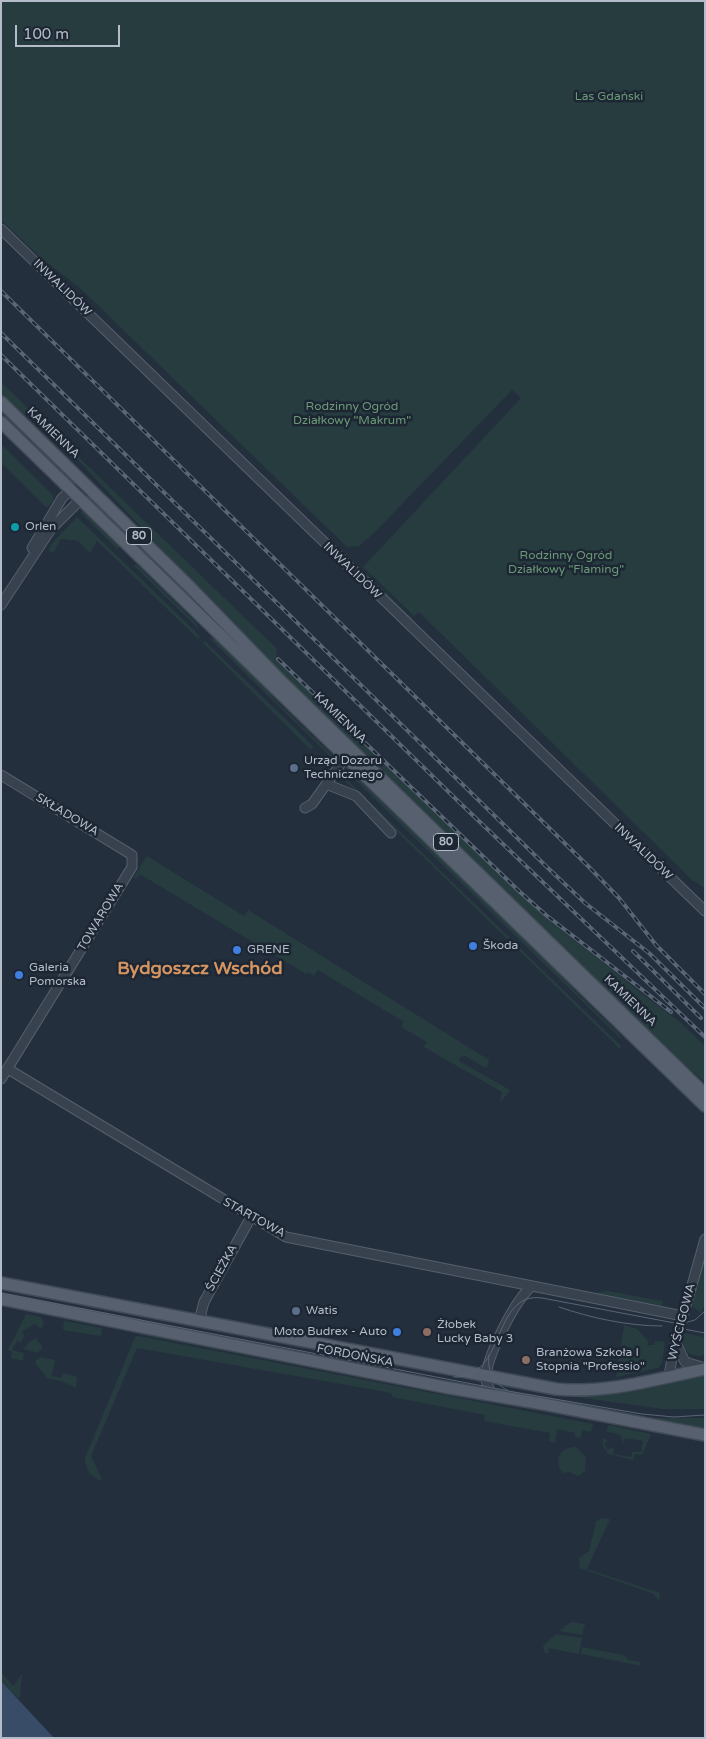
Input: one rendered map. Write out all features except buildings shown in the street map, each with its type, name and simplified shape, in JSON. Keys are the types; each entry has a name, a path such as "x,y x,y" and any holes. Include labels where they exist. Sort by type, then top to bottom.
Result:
{"main road":[{"name":"KAMIENNA","path":"1,402 283,682 705,1094"},
{"name":"KAMIENNA","path":"1,422 81,498 340,753 346,765 705,1106"},
{"name":"FORDOŃSKA","path":"1,1283 486,1376 576,1391 611,1388 705,1369"},
{"name":"FORDOŃSKA","path":"1,1299 493,1396 705,1435"}],"street":[{"name":"INWALIDÓW","path":"1,228 705,911"},
{"path":"1,605 5,590 62,498 71,490 86,485"},
{"path":"5,590 51,529 81,498 86,485"},
{"path":"305,808 312,804 326,784 346,765"},
{"name":"SKŁADOWA","path":"1,775 132,855"},
{"path":"326,784 356,796 392,833"},
{"name":"TOWAROWA","path":"1,1079 132,867 132,855"},
{"name":"STARTOWA","path":"8,1069 251,1217 286,1236 683,1316"},
{"name":"ŚCIEŻKA","path":"199,1321 204,1302 251,1217"},
{"name":"WYŚCIGOWA","path":"669,1376 683,1316 705,1239"},
{"path":"493,1396 487,1385 486,1376 494,1348 518,1302 532,1286"},
{"path":"676,1343 686,1362 705,1369"}],"green space":[{"path":"1,1 705,1 705,888 692,880 419,612 414,616 363,567 521,398 512,390 375,532 359,546 347,547 81,289 40,257 1,220"},
{"path":"1,382 30,410 25,415 1,396"},
{"path":"1,407 64,468 59,473 1,416"},
{"path":"41,421 277,649 276,659 523,896 641,993 680,1022 705,1046 705,1082 679,1060 544,931 245,638"},
{"path":"1,444 53,495 53,501 47,508 1,463"},
{"path":"79,511 85,512 97,519 120,547 117,549"},
{"path":"77,517 200,636 198,639 97,541 90,553 78,541 61,539 53,553 48,550"},
{"path":"136,564 195,622 201,631 134,566"},
{"path":"362,569 412,618 410,620 362,574"},
{"path":"209,638 220,640 254,674 275,700 334,757 336,762"},
{"path":"205,641 313,746 311,750 203,643"},
{"path":"350,768 554,966 577,993 619,1034 622,1040 344,769"},
{"path":"339,772 621,1046 620,1049 338,774"},
{"path":"147,856 244,916 248,910 489,1060 487,1067 465,1056 460,1057 459,1061 510,1090 500,1103 502,1092 424,1047 427,1042 401,1027 404,1022 318,970 314,976 308,972 306,974 140,874 136,879 134,877"},
{"path":"705,1257 705,1305 700,1313 693,1306 693,1295"},
{"path":"607,1291 663,1301 661,1307 595,1293"},
{"path":"26,1314 41,1317 44,1323 41,1329 35,1324 22,1331 24,1336 21,1342 17,1341 12,1350 24,1353 23,1361 11,1358 12,1352 8,1350"},
{"path":"64,1321 102,1328 101,1336 63,1330"},
{"path":"624,1325 637,1329 648,1341 648,1345 654,1345 655,1341 665,1342 662,1363 658,1368 616,1377"},
{"path":"143,1332 327,1369 328,1371 137,1334"},
{"path":"684,1333 705,1337 705,1355 690,1354 684,1348"},
{"path":"138,1336 593,1424 591,1432 583,1430 580,1438 575,1437 575,1433 557,1429 555,1443 549,1441 550,1433 484,1421 485,1415 392,1397 392,1393 137,1348 91,1456 103,1481 95,1478 90,1473 86,1466 85,1458 135,1337"},
{"path":"36,1338 43,1348 37,1353 24,1349 28,1343"},
{"path":"41,1357 55,1360 52,1376 62,1378 63,1373 77,1377 76,1388 61,1381 47,1378 35,1363"},
{"path":"705,1372 705,1409 663,1409 569,1396"},
{"path":"584,1405 652,1418 705,1418 705,1431 584,1407"},
{"path":"609,1425 651,1434 642,1455 635,1454 633,1460 608,1454 603,1446 602,1438 608,1441 604,1444 608,1450 612,1447 614,1449 613,1454 631,1457 632,1452 641,1452 643,1441 625,1438 624,1443 620,1435 606,1431"},
{"path":"570,1447 576,1447 586,1457 585,1471 578,1476 569,1472 563,1473 558,1459 560,1455"},
{"path":"602,1518 610,1519 587,1569 660,1593 659,1601 654,1594 580,1568 579,1558 589,1551 596,1522"},
{"path":"571,1622 585,1624 582,1635 559,1631"},
{"path":"556,1634 582,1638 579,1654 549,1648 548,1653 545,1653 543,1646"},
{"path":"582,1647 623,1655 629,1660 641,1662 640,1665 647,1667 581,1654"},
{"path":"1,1672 13,1686 22,1674 20,1696 18,1698 1,1681"}],"water":[{"path":"1,1681 54,1738 1,1738"}],"tram line":[{"path":"1,1293 514,1392 642,1414 674,1417 705,1415"},
{"path":"454,1377 471,1374 483,1365 492,1351 506,1320 514,1308 526,1299 542,1298 680,1324 695,1320 705,1311"},
{"path":"559,1307 610,1321 662,1326"},
{"path":"678,1328 705,1333"},
{"path":"489,1355 489,1366 492,1375 507,1390"}],"railway":[{"path":"1,291 588,866 619,898 656,945 705,994"},
{"path":"1,333 550,870 585,903 649,953 705,1008"},
{"path":"1,355 460,803 705,1037"},
{"path":"278,659 520,892 546,915 671,1012"},
{"path":"633,951 701,1018"}],"place":[{"name":"Orlen","path":"15,527"},
{"name":"Urząd Dozoru Technicznego","path":"294,768"},
{"name":"Škoda","path":"473,946"},
{"name":"GRENE","path":"237,950"},
{"name":"Galeria Pomorska","path":"19,975"},
{"name":"Watis","path":"296,1311"},
{"name":"Moto Budrex - Auto","path":"397,1332"},
{"name":"Żłobek Lucky Baby 3","path":"427,1332"},
{"name":"Branżowa Szkoła I Stopnia \"Professio\"","path":"526,1360"}],"district":[{"name":"Bydgoszcz Wschód","path":"200,969"}],"park label":[{"name":"Las Gdański","path":"609,97"},
{"name":"Rodzinny Ogród Działkowy \"Makrum\"","path":"352,414"},
{"name":"Rodzinny Ogród Działkowy \"Flaming\"","path":"566,563"}]}
